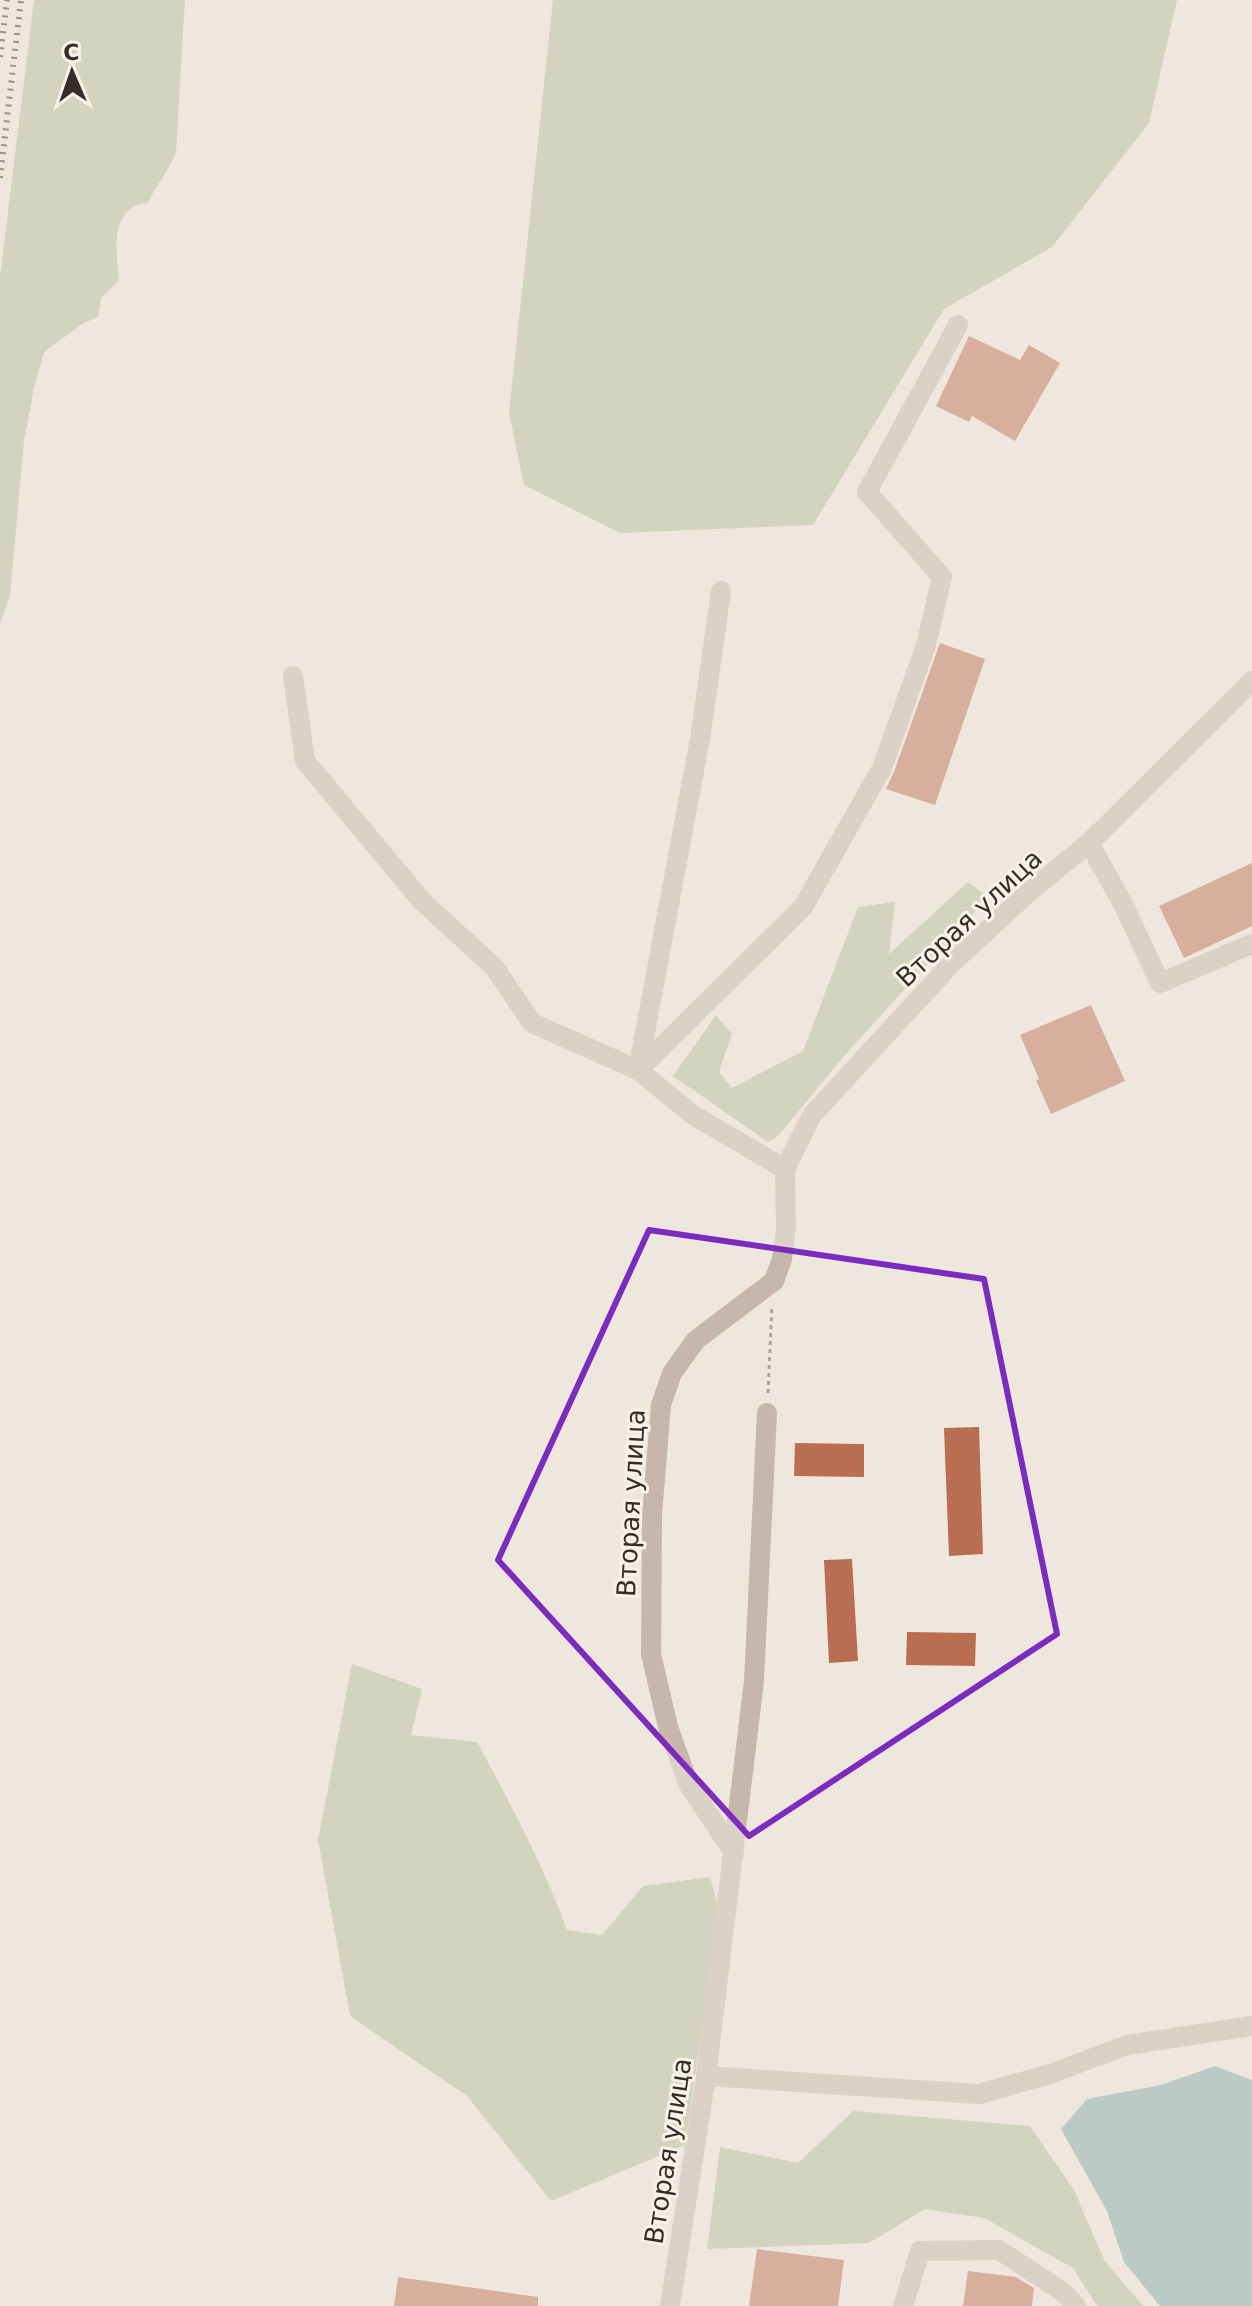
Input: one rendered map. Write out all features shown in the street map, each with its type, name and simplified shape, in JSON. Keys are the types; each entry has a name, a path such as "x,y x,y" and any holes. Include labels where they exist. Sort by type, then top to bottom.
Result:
{"street":[{"path":"638,1070 803,907 882,768 926,645 942,577 867,492 958,325"},
{"path":"638,1070 700,739 721,591"},
{"path":"293,676 305,761 422,901 495,968 532,1023 638,1070 693,1115 785,1169"},
{"name":"Вторая улица","path":"670,2306 706,2076 734,1853 689,1785 668,1727 651,1654 652,1515 661,1405 672,1373 696,1340 774,1281 782,1259 786,1228 785,1169 812,1115 952,963 1029,892 1089,843 1252,681"},
{"path":"1089,843 1122,902 1160,983 1252,944"},
{"path":"734,1853 754,1681 767,1413"},
{"path":"706,2076 979,2094 1050,2074 1127,2045 1252,2026"},
{"path":"903,2306 920,2251 999,2250 1063,2292 1076,2306"}],"path":[{"path":"769,1383 774,1281"}],"highlighted area":[{"path":"649,1230 984,1279 1057,1634 749,1836 498,1560"}],"green space":[{"path":"34,0 185,0 176,152 148,203 135,206 122,220 117,240 119,280 101,298 98,317 84,323 44,352 24,441 10,596 0,624 0,277"},
{"path":"553,0 1177,0 1149,123 1052,247 944,309 813,525 620,533 524,485 509,413"},
{"path":"968,882 988,897 845,1055 778,1136 768,1142 673,1076 716,1015 732,1034 719,1072 732,1088 803,1051 858,907 895,902 889,954"},
{"path":"352,1664 422,1689 411,1735 477,1742 537,1858 567,1930 602,1935 643,1886 710,1877 719,1910 685,2145 551,2201 467,2096 350,2016 318,1840"},
{"path":"853,2111 1030,2126 1074,2190 1104,2260 1143,2306 1097,2306 1073,2268 984,2218 925,2209 869,2243 707,2249 720,2147 798,2163"}],"water":[{"path":"1215,2066 1252,2080 1252,2306 1160,2306 1124,2262 1107,2211 1061,2129 1087,2099 1161,2085"}],"building":[{"path":"969,336 1020,360 1029,345 1060,363 1015,441 972,416 969,422 936,406"},
{"path":"940,643 985,659 935,805 886,789"},
{"path":"1252,863 1252,926 1184,958 1159,906"},
{"path":"1091,1005 1125,1081 1051,1114 1020,1035"},
{"path":"979,1427 983,1554 949,1556 944,1428"},
{"path":"795,1443 864,1444 864,1477 794,1476"},
{"path":"852,1559 858,1661 829,1663 824,1560"},
{"path":"907,1632 976,1633 975,1666 906,1665"},
{"path":"757,2249 844,2260 838,2306 749,2306"},
{"path":"968,2271 1016,2277 1034,2288 1032,2306 963,2306"},
{"path":"398,2277 538,2297 538,2306 394,2306"}],"railway":[{"path":"0,57 7,0"},
{"path":"0,178 21,0"}]}
